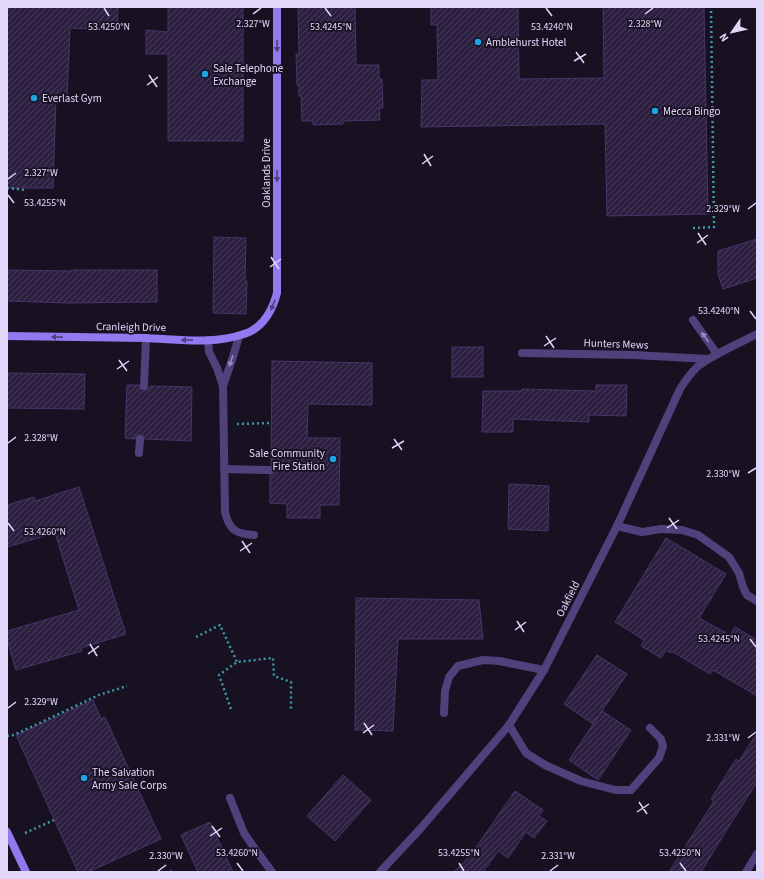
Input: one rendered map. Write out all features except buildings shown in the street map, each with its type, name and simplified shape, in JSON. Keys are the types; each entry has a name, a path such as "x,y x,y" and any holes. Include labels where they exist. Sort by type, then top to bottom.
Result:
{"main road":[{"name":"Oaklands Drive","path":"252,331 267,316 273,306 277,293 277,7"},
{"name":"Cranleigh Drive","path":"7,336 208,340 239,336 252,331"},
{"path":"7,832 26,872"}],"street":[{"path":"693,320 717,354"},
{"name":"Oakfield","path":"380,872 421,828 509,725 544,670 617,526 680,389 687,377 708,359 757,334"},
{"path":"223,386 239,336"},
{"path":"144,386 146,338"},
{"path":"208,340 209,352 217,368 223,386 225,512 227,520 237,532 254,535"},
{"name":"Hunters Mews","path":"522,353 635,355 708,359"},
{"path":"139,453 140,439"},
{"path":"224,469 270,470"},
{"path":"617,526 642,532 661,529 682,530 698,535 729,557 739,573 743,588 747,595 757,601"},
{"path":"444,713 445,691 449,677 458,666 483,660 500,661 544,670"},
{"path":"509,725 526,753 545,765 581,781 615,790 631,790 659,758 663,746 661,739 650,728"},
{"path":"230,798 244,833 272,872"},
{"path":"746,872 757,854"}],"path":[{"path":"693,228 714,227 711,7"},
{"path":"7,188 26,190"},
{"path":"223,424 271,423"},
{"path":"196,637 220,625 237,662"},
{"path":"231,709 220,675 237,662 273,658 274,676 291,682 291,709"},
{"path":"7,736 99,695 127,686"},
{"path":"25,834 54,820"},
{"path":"170,872 175,872"}],"place":[{"name":"Amblehurst Hotel","path":"478,42"},
{"name":"Sale Telephone Exchange","path":"205,74"},
{"name":"Everlast Gym","path":"34,98"},
{"name":"Mecca Bingo","path":"655,111"},
{"name":"Sale Community Fire Station","path":"333,459"},
{"name":"The Salvation Army Sale Corps","path":"84,778"}]}
